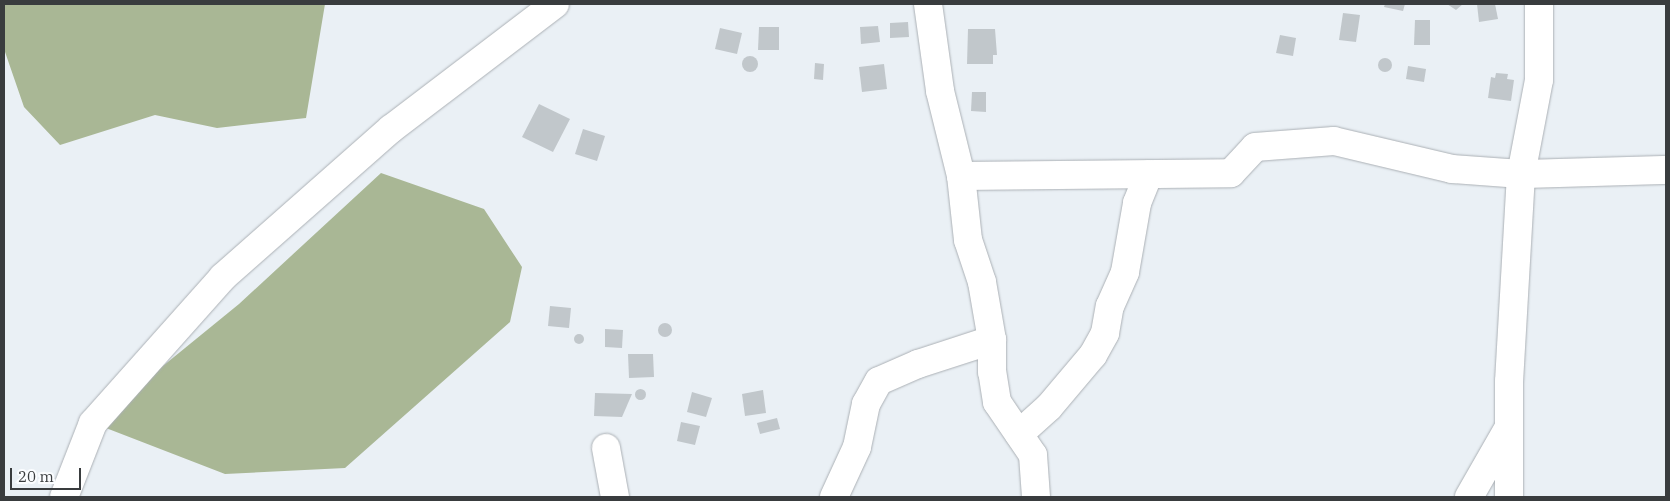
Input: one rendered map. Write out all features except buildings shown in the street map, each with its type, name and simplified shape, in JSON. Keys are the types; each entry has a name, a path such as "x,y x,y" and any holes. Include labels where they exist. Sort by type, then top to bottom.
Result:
{"street":[{"path":"64,497 92,423 223,277 391,129 555,4"},
{"path":"928,4 940,91 961,176 968,240 982,282 992,340 992,372 997,402 1033,454 1036,497"},
{"path":"1509,497 1508,428 1521,174 1539,80 1540,4"},
{"path":"961,176 1231,173 1255,147 1334,141 1452,169 1521,174 1666,170"},
{"path":"1019,434 1049,407 1093,355 1105,333 1110,306 1126,272 1137,203 1149,174"},
{"path":"834,497 857,448 866,404 880,382 918,364 992,340"},
{"path":"1469,497 1508,428"},
{"path":"606,448 615,497"}],"green space":[{"path":"4,4 325,4 306,118 217,128 155,115 60,145 24,107 4,49"},
{"path":"381,173 484,209 522,267 510,322 345,468 225,474 93,423 239,304"}]}
